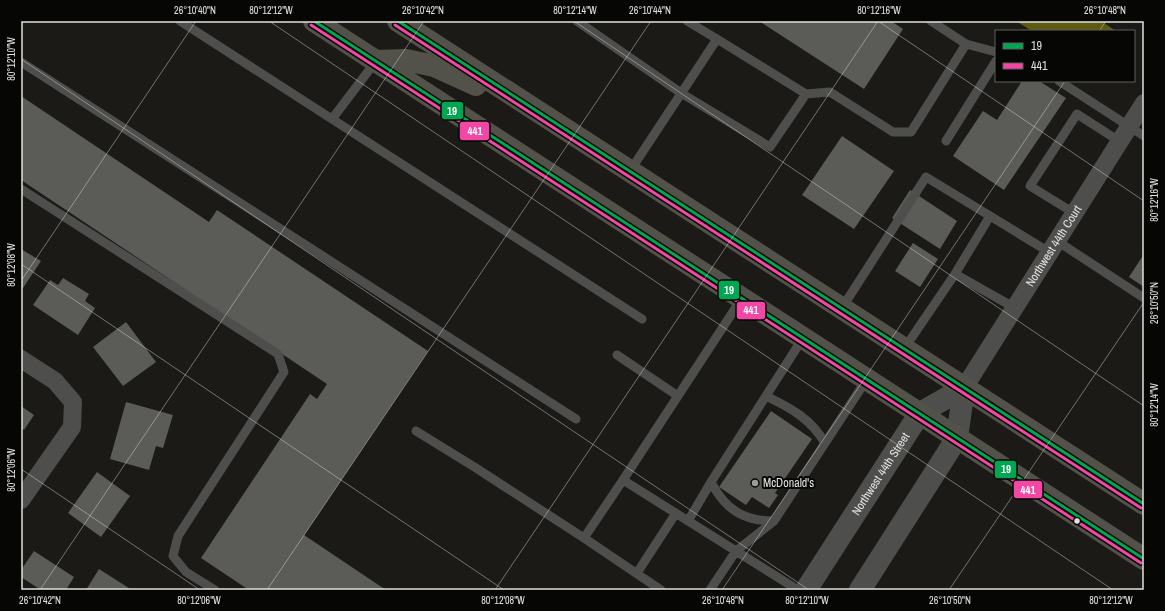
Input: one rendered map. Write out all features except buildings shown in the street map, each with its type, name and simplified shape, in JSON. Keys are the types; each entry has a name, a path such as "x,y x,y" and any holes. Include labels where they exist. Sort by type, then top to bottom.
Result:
{"main road":[{"path":"314,21 1144,559"},
{"path":"398,21 1144,504"},
{"path":"376,61 406,60 434,66 550,119"}],"street":[{"name":"Northwest 44th Court","path":"964,388 1074,213 1131,134 1144,103"},
{"path":"21,359 55,381 73,402 72,427 21,500"},
{"name":"Northwest 44th Street","path":"806,590 920,413 964,388"},
{"path":"860,590 957,438 964,388"}],"lane":[{"path":"180,21 642,319"},
{"path":"577,21 681,93 770,147 806,94"},
{"path":"687,21 806,94 830,92 893,132 911,132 966,44"},
{"path":"930,21 966,44 995,52"},
{"path":"630,171 716,39"},
{"path":"332,119 376,61"},
{"path":"21,62 576,419"},
{"path":"946,141 995,63"},
{"path":"1059,82 1131,134"},
{"path":"1074,213 1030,186 1077,114 1131,134"},
{"path":"841,309 926,177 990,216 1053,246 1144,298"},
{"path":"21,189 278,354 284,372 178,536 172,556 186,572 215,590"},
{"path":"904,349 955,274 990,216"},
{"path":"955,274 1015,308"},
{"path":"584,538 742,298"},
{"path":"688,521 711,482 803,338"},
{"path":"617,355 678,396"},
{"path":"710,590 736,551 774,521 868,379"},
{"path":"766,396 795,411 808,420 818,430 825,443"},
{"path":"416,431 584,538 661,590"},
{"path":"623,480 798,590"},
{"path":"711,482 720,498 732,509 757,521 774,521"},
{"path":"637,573 676,513"}],"shaded area":[{"path":"1016,21 1101,21 1114,30 1030,30"}],"transit line":[{"name":"19","path":"314,21 1144,559"},
{"name":"19","path":"398,21 1144,504"},
{"name":"441","path":"311,25 1141,563"},
{"name":"441","path":"395,25 1141,508"}],"place":[{"name":"McDonald's","path":"755,483"}]}
